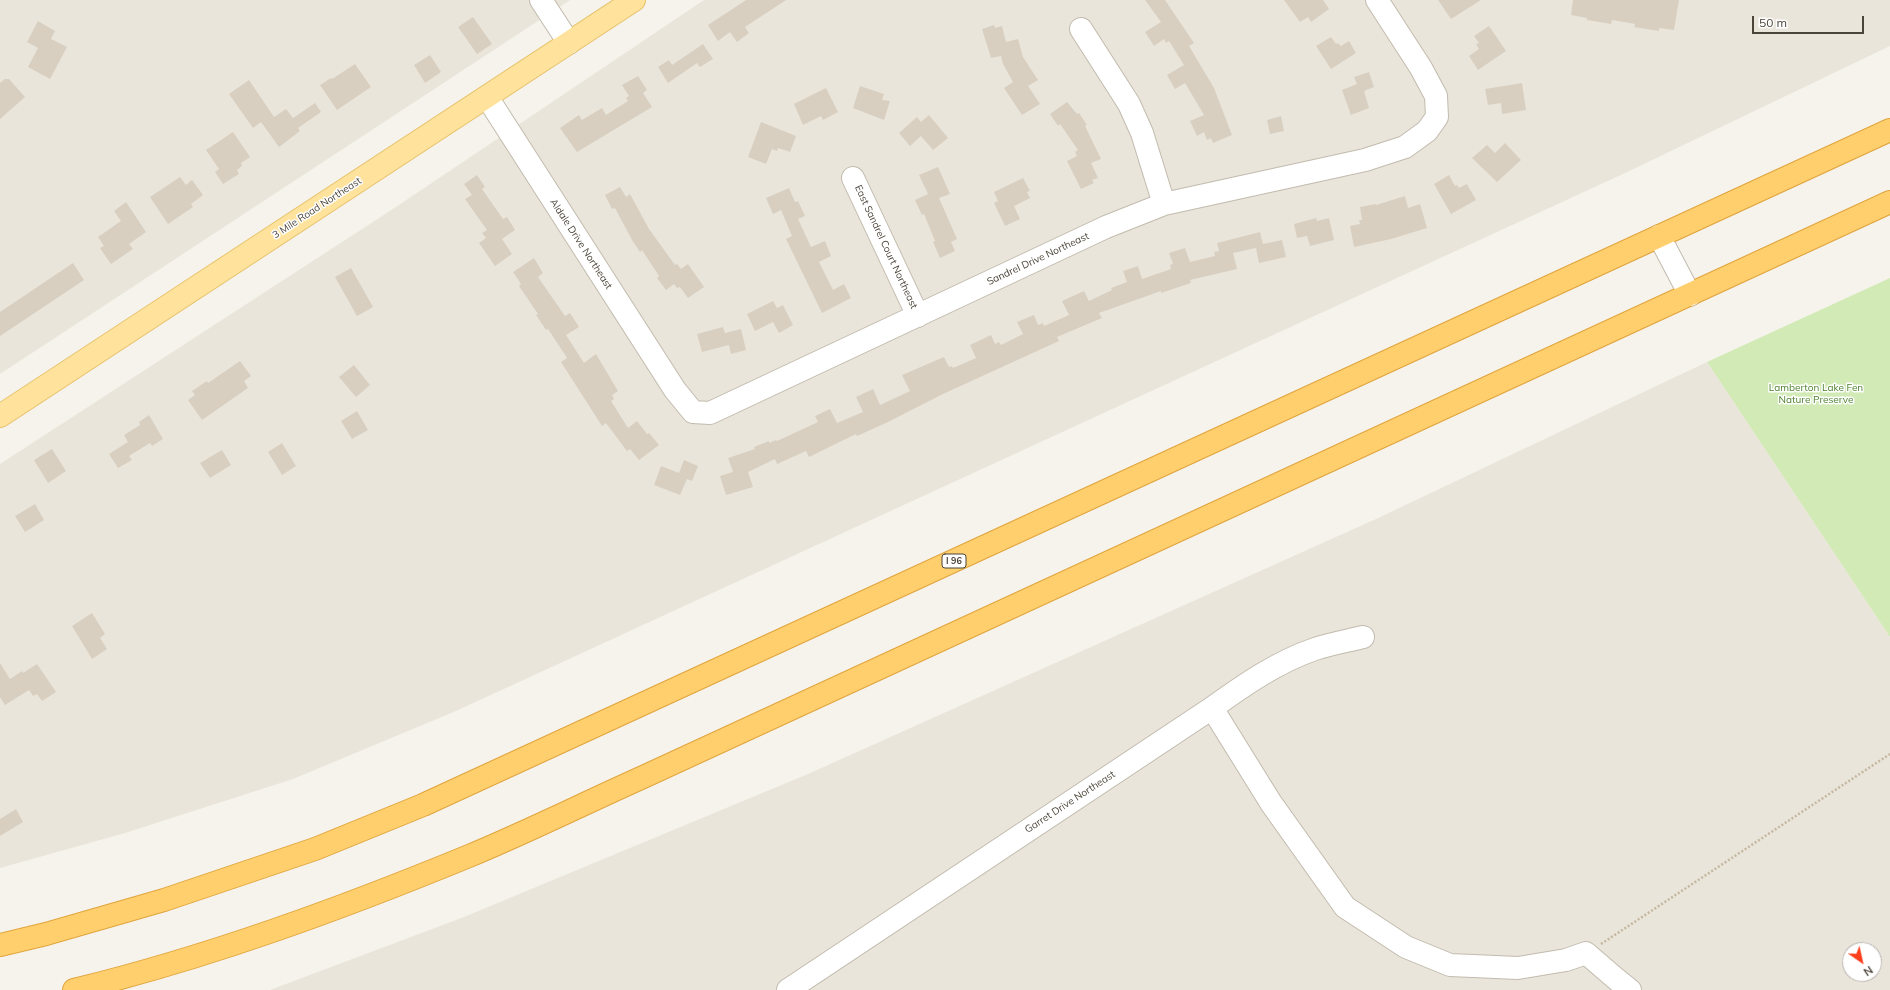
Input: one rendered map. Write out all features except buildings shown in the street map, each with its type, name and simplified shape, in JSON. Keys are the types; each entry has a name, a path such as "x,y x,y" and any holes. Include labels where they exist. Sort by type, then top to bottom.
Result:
{"highway":[{"name":"I 96","path":"0,945 46,934 187,892 315,849 424,805 1890,130"},
{"path":"74,990 114,980 242,942 469,855 677,761 1890,202"}],"main road":[{"name":"3 Mile Road Northeast","path":"0,416 634,0"}],"street":[{"path":"541,0 568,43"},
{"name":"Sandrel Drive Northeast","path":"674,390 693,412 710,413 1106,227 1164,204 1365,160 1405,147 1427,131 1437,117 1436,96 1421,68 1377,0"},
{"path":"1081,29 1129,104 1142,133 1164,204"},
{"name":"Aldale Drive Northeast","path":"487,97 674,390"},
{"name":"East Sandrel Court Northeast","path":"853,178 918,316"},
{"path":"1659,236 1690,295"},
{"name":"Garret Drive Northeast","path":"788,990 1246,684 1316,648 1363,637"},
{"path":"1212,708 1271,803 1345,908 1406,947 1450,965 1518,968 1566,960 1586,953 1630,990"}],"path":[{"path":"1586,953 1890,754"}],"shaded area":[{"path":"0,0 570,0 0,374"},
{"path":"704,0 1890,0 1890,46 1623,174 456,711 293,779 125,833 0,868 0,464 396,207"},
{"path":"1707,362 1890,637 1890,990 270,990 464,917 808,774 1376,519"}],"green space":[{"name":"Lamberton Lake Fen Nature Preserve","path":"1890,278 1890,637 1707,362"}]}
